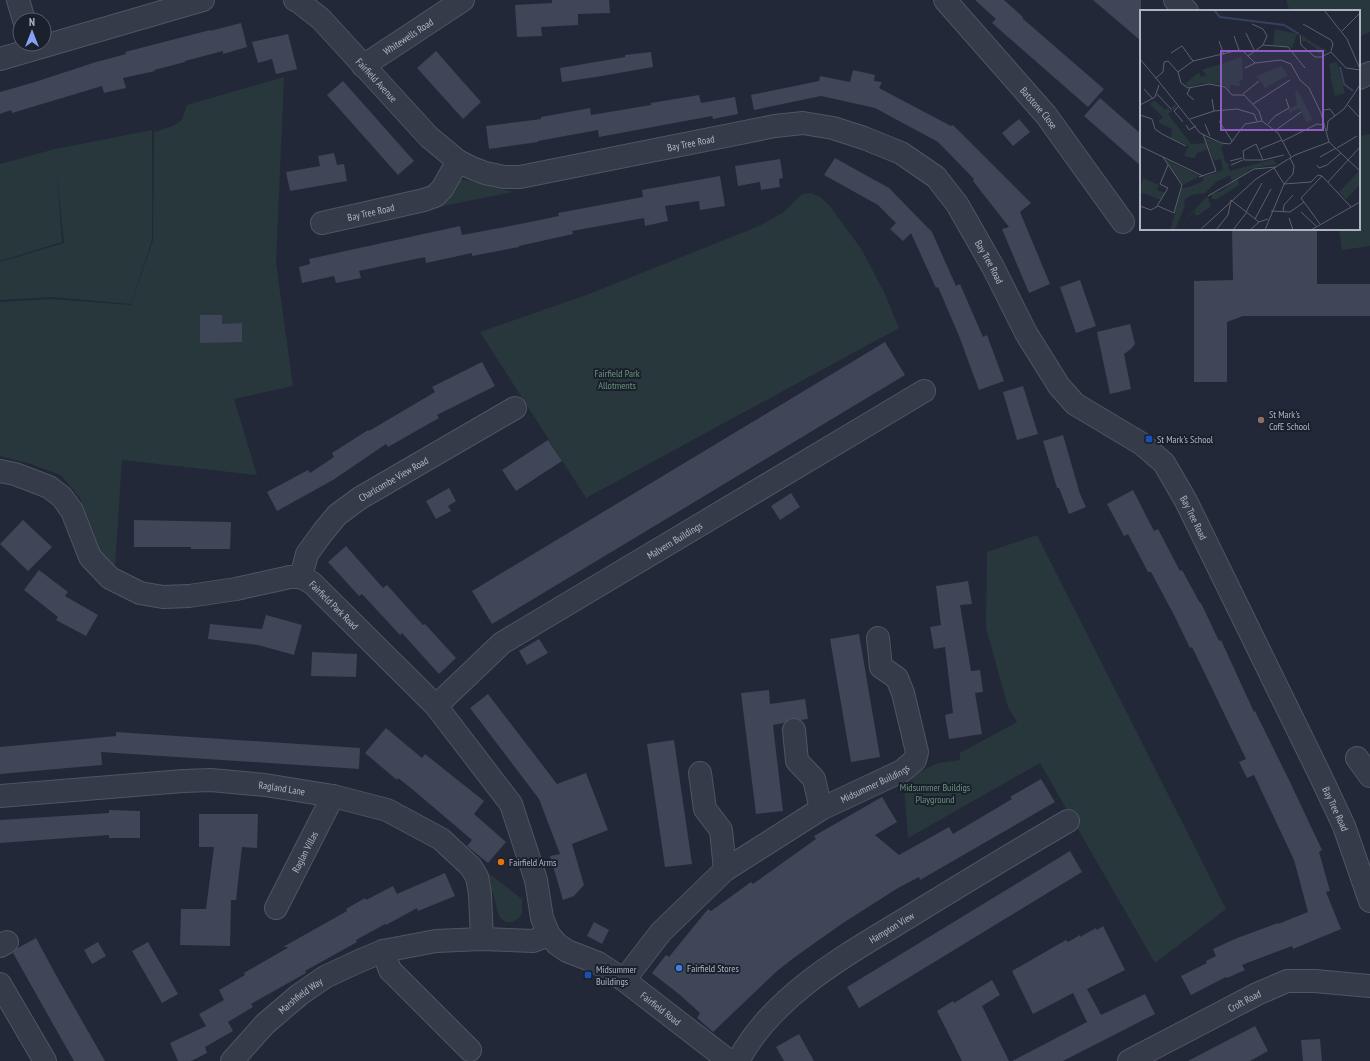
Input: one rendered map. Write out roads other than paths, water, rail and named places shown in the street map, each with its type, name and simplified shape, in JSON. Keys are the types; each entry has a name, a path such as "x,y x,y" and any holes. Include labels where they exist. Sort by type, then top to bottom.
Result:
{"street":[{"path":"18,0 22,12"},
{"path":"52,41 203,0"},
{"name":"Fairfield Avenue","path":"295,0 321,19 429,136 458,161"},
{"name":"Batstone Close","path":"945,0 1046,114 1123,222"},
{"path":"1175,0 1186,10"},
{"name":"Whitewells Road","path":"364,66 456,2"},
{"path":"0,59 18,52"},
{"path":"1360,78 1370,73"},
{"name":"Bay Tree Road","path":"322,223 436,196 442,189 458,161 472,168 498,176 520,177 775,126 803,123 833,128 864,138 901,153 936,177 957,204 993,267 1026,333 1059,386 1075,404 1142,444 1164,463 1186,501 1344,826 1370,901"},
{"name":"Malvern Buildings","path":"436,706 502,643 924,391"},
{"name":"Charlcombe View Road","path":"300,577 307,554 337,515 360,498 515,408"},
{"name":"Fairfield Park Road","path":"0,471 15,474 49,487 62,497 72,511 90,558 110,578 140,593 163,597 189,596 236,589 290,577 300,577 312,583 436,706 511,804 536,880 542,918 549,935"},
{"name":"Midsummer Buildings","path":"624,980 661,932 725,870 821,809 902,771 915,760 917,752 906,712 904,693 897,678 881,667 878,638"},
{"path":"794,730 797,761 814,779 821,809"},
{"path":"1358,758 1370,776"},
{"path":"700,773 705,809 721,830 725,870"},
{"name":"Ragland Lane","path":"0,796 211,780 265,785 333,796 387,810 441,839 472,867 477,877 480,894 482,939"},
{"name":"Raglan Villas","path":"276,908 333,796"},
{"name":"Hampton View","path":"738,1061 746,1046 774,1012 821,972 1068,820"},
{"name":"Marshfield Way","path":"232,1061 265,1024 299,995 325,977 383,951 436,941 482,939 533,941 549,935"},
{"name":"Fairfield Road","path":"549,935 557,944 567,951 598,963 624,980 729,1061"},
{"path":"383,951 390,970 470,1050"},
{"name":"Croft Road","path":"1129,1061 1258,994 1287,981 1315,981 1370,986"},
{"path":"0,984 45,1061"}],"place":[{"name":"St Mark's CofE School","path":"1261,420"},
{"name":"St Mark's School","path":"1149,439"},
{"name":"Fairfield Arms","path":"501,862"},
{"name":"Fairfield Stores","path":"679,968"},
{"name":"Midsummer Buildings","path":"588,975"}],"park label":[{"name":"Fairfield Park Allotments","path":"617,378"},
{"name":"Midsummer Buildigs Playground","path":"935,792"}]}
